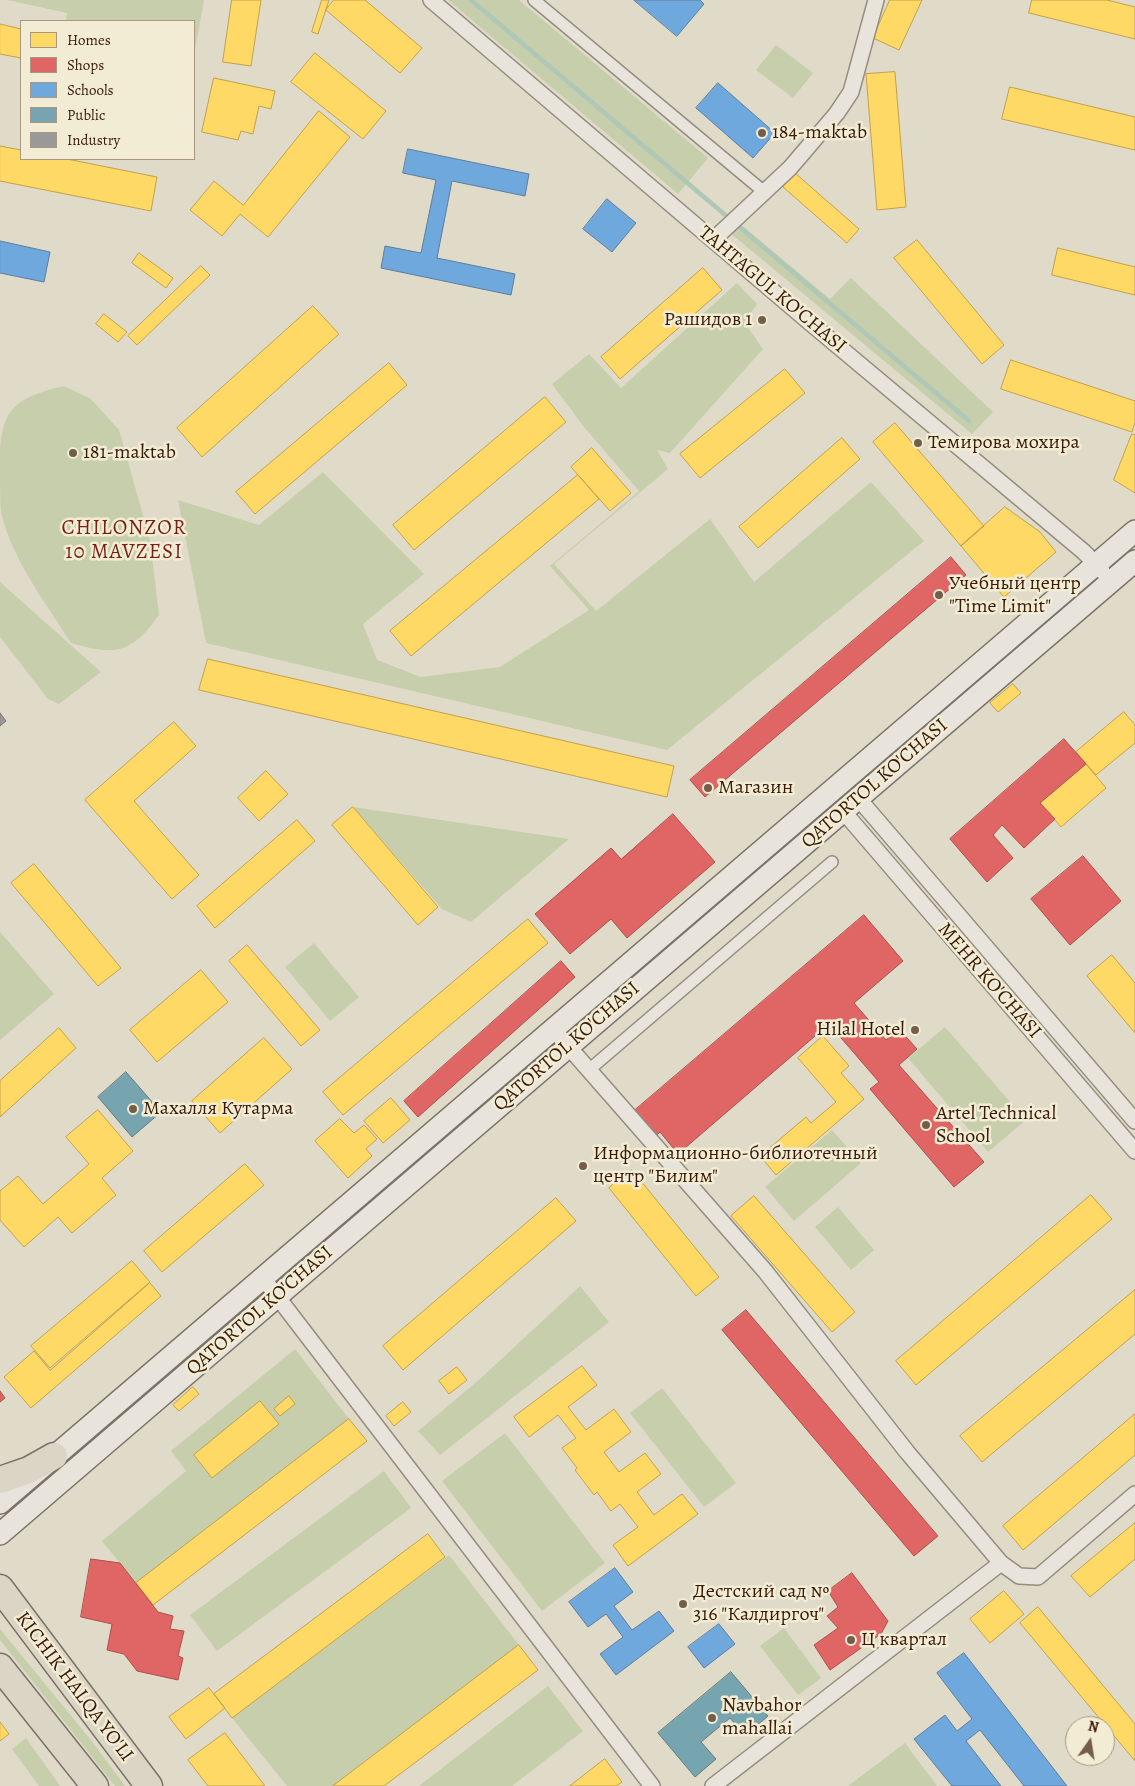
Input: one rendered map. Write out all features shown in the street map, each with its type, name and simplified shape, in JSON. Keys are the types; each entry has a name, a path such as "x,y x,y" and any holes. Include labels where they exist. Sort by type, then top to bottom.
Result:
{"highway":[{"path":"0,1480 29,1470 54,1456"},
{"name":"KICHIK HALQA YO'LI","path":"0,1588 148,1786"},
{"path":"0,1667 95,1786"}],"main road":[{"name":"QATORTOL KO'CHASI","path":"0,1502 1135,531"},
{"name":"QATORTOL KO'CHASI","path":"0,1534 1135,561"},
{"path":"836,788 851,805"}],"street":[{"name":"TAHTAGUL KO'CHASI","path":"431,0 1096,564 1112,581"},
{"path":"534,0 763,191"},
{"path":"713,240 796,161 837,113 851,92 876,0"},
{"name":"MEHR KO'CHASI","path":"851,805 1135,1121"},
{"name":"MEHR KO'CHASI","path":"851,805 1135,1151"},
{"path":"590,1069 832,862"},
{"path":"553,1029 590,1069 764,1271 907,1452 1000,1563 1019,1576 1038,1577 1135,1494"},
{"path":"263,1278 652,1786"},
{"path":"713,1786 1000,1563"}],"green space":[{"path":"7,0 204,0 195,50 195,20 66,20 67,13"},
{"path":"448,0 519,0 708,158 678,194"},
{"path":"776,45 813,73 793,98 756,70"},
{"path":"738,222 830,299 851,278 993,412 972,434 729,232"},
{"path":"737,283 757,304 744,322 763,349 670,453 657,450 668,469 554,564 596,611 710,519 754,582 871,482 924,541 667,750 206,643 178,500 259,525 323,472 424,574 363,624 377,660 421,677 500,667 589,610 550,566 639,491 584,427 552,384 589,354 621,388"},
{"path":"64,386 91,399 119,430 150,540 159,615 140,638 131,644 111,650 100,650 71,643 21,563 6,530 1,512 1,444 7,418 22,401 33,395"},
{"path":"0,582 101,672 59,704 48,699 0,637"},
{"path":"353,807 569,839 471,922 442,909"},
{"path":"0,932 54,994 0,1040"},
{"path":"314,943 359,997 330,1021 285,967"},
{"path":"945,1027 1026,1120 988,1152 908,1058"},
{"path":"832,1130 861,1163 794,1221 765,1187"},
{"path":"838,1207 874,1250 851,1270 815,1227"},
{"path":"580,1286 609,1322 440,1455 418,1431 480,1379"},
{"path":"295,1349 349,1419 136,1583 102,1541 186,1471 171,1451"},
{"path":"662,1388 736,1483 704,1507 630,1413"},
{"path":"505,1433 605,1563 542,1611 442,1481"},
{"path":"384,1471 411,1508 217,1651 190,1615"},
{"path":"449,1555 519,1645 333,1786 287,1786 232,1718"},
{"path":"784,1628 821,1678 798,1695 760,1646"},
{"path":"0,1629 91,1740 125,1786 115,1786 0,1640"},
{"path":"548,1686 583,1731 512,1786 419,1786"},
{"path":"26,1738 60,1786 39,1786 12,1749"},
{"path":"905,1743 937,1786 848,1786"}],"building: Homes":[{"path":"232,0 261,0 251,66 223,62"},
{"path":"322,0 329,0 318,34 312,32"},
{"path":"334,0 365,0 422,48 400,73 326,10"},
{"path":"890,0 922,0 899,50 873,38"},
{"path":"1032,0 1107,0 1135,7 1135,39 1029,13"},
{"path":"0,24 20,29 20,58 0,54"},
{"path":"315,53 386,111 363,139 291,82"},
{"path":"895,72 906,207 877,210 866,74"},
{"path":"214,78 275,91 271,109 259,106 253,134 241,131 238,140 202,132"},
{"path":"1010,87 1135,117 1135,150 1002,119"},
{"path":"319,111 350,137 268,237 240,214 222,236 190,210 214,181 243,205"},
{"path":"0,146 20,150 20,160 72,160 157,177 151,211 0,181"},
{"path":"795,173 859,229 847,243 783,187"},
{"path":"917,240 1004,345 982,364 894,258"},
{"path":"1058,248 1135,267 1135,295 1052,275"},
{"path":"139,253 173,278 166,288 132,263"},
{"path":"201,266 210,275 137,345 128,336"},
{"path":"703,268 722,290 620,379 601,357"},
{"path":"313,306 339,334 202,457 177,428"},
{"path":"104,314 127,332 118,342 96,324"},
{"path":"1011,360 1135,401 1135,422 1132,432 1001,389"},
{"path":"389,363 407,385 255,514 236,492"},
{"path":"785,369 805,393 700,478 680,454"},
{"path":"545,397 566,422 414,550 393,525"},
{"path":"895,423 984,526 961,546 873,442"},
{"path":"1132,434 1135,435 1135,493 1114,480"},
{"path":"842,438 860,459 758,548 739,527"},
{"path":"592,448 631,493 610,511 571,467"},
{"path":"578,475 599,499 411,656 390,631"},
{"path":"1005,507 1040,532 1056,552 1004,597 961,546"},
{"path":"208,659 674,766 667,797 199,690"},
{"path":"1013,684 1021,693 998,712 990,703"},
{"path":"1124,712 1135,725 1135,743 1096,775 1076,752"},
{"path":"174,722 196,746 134,801 199,875 172,899 85,800"},
{"path":"1086,764 1106,788 1061,827 1040,803"},
{"path":"266,771 288,794 259,821 238,798"},
{"path":"353,807 438,907 418,925 332,825"},
{"path":"297,820 315,841 215,928 197,906"},
{"path":"34,864 121,968 98,986 11,883"},
{"path":"528,919 548,943 343,1115 323,1092"},
{"path":"247,945 320,1030 301,1046 229,961"},
{"path":"1112,955 1135,983 1135,1033 1087,976"},
{"path":"201,970 228,1002 157,1062 130,1030"},
{"path":"59,1028 76,1048 0,1117 0,1081"},
{"path":"823,1036 849,1066 841,1073 864,1099 776,1175 760,1156 806,1117 811,1123 836,1102 798,1058"},
{"path":"264,1038 292,1069 220,1133 192,1101"},
{"path":"391,1098 410,1120 383,1143 364,1121"},
{"path":"98,1110 133,1151 102,1178 116,1195 72,1233 58,1217 24,1247 0,1220 0,1191 18,1176 43,1204 89,1164 66,1137"},
{"path":"340,1119 354,1133 364,1125 377,1139 366,1149 372,1156 348,1178 315,1141"},
{"path":"245,1164 264,1185 162,1272 144,1251"},
{"path":"632,1170 719,1277 696,1296 609,1188"},
{"path":"1091,1195 1112,1219 916,1385 896,1361"},
{"path":"754,1196 855,1312 832,1332 731,1216"},
{"path":"556,1198 576,1221 403,1370 383,1346"},
{"path":"132,1261 150,1282 50,1368 31,1346"},
{"path":"150,1283 161,1296 31,1408 4,1377 34,1351 50,1370"},
{"path":"1135,1290 1135,1334 982,1462 960,1436"},
{"path":"582,1366 597,1385 568,1407 586,1430 614,1409 631,1432 604,1452 619,1472 645,1453 661,1474 637,1492 654,1515 682,1494 698,1514 628,1566 613,1545 638,1527 620,1504 611,1511 597,1492 594,1495 575,1470 577,1468 562,1448 576,1438 558,1415 529,1437 514,1417"},
{"path":"457,1367 467,1380 449,1394 439,1381"},
{"path":"193,1387 199,1394 179,1411 173,1405"},
{"path":"289,1396 295,1404 280,1416 274,1409"},
{"path":"260,1401 279,1424 212,1478 194,1455"},
{"path":"403,1402 411,1412 394,1426 386,1416"},
{"path":"1135,1414 1135,1455 1023,1550 1003,1526"},
{"path":"349,1419 367,1441 153,1605 136,1583"},
{"path":"1135,1523 1135,1559 1090,1597 1071,1576"},
{"path":"428,1534 445,1557 232,1718 214,1694"},
{"path":"1004,1591 1024,1614 990,1643 970,1619"},
{"path":"1038,1607 1135,1724 1135,1761 1115,1737 1115,1716 1098,1716 1020,1623"},
{"path":"519,1645 538,1670 384,1786 333,1786"},
{"path":"209,1688 225,1708 186,1739 169,1717"},
{"path":"0,1722 9,1734 0,1741"},
{"path":"225,1733 265,1786 208,1786 188,1760"},
{"path":"605,1759 622,1782 616,1786 570,1786"}],"building: Shops":[{"path":"951,557 966,575 705,797 690,780"},
{"path":"1064,739 1086,764 1040,803 1055,819 1024,848 1002,825 993,835 1013,858 987,882 950,839"},
{"path":"673,814 715,862 627,938 611,919 570,954 535,914 611,848 621,859"},
{"path":"1083,856 1121,901 1070,945 1031,899"},
{"path":"864,915 903,961 854,1003 886,1040 899,1029 917,1049 899,1065 984,1162 954,1187 870,1089 879,1082 829,1024 678,1154 660,1132 656,1136 634,1111"},
{"path":"561,961 575,977 418,1117 404,1101"},
{"path":"746,1310 938,1536 914,1556 722,1330"},
{"path":"0,1391 5,1398 0,1402"},
{"path":"91,1559 120,1563 158,1612 173,1616 170,1629 184,1631 178,1656 183,1658 178,1680 137,1671 124,1654 107,1650 112,1624 81,1617"},
{"path":"852,1573 888,1621 881,1634 830,1670 814,1645 838,1628 827,1616 838,1607 828,1591"}],"building: Schools":[{"path":"634,0 700,0 704,4 677,36"},
{"path":"718,83 775,133 753,158 696,108"},
{"path":"408,149 529,174 525,196 452,181 437,258 515,274 511,295 381,268 385,246 421,253 436,180 403,173"},
{"path":"607,199 636,223 612,252 583,229"},
{"path":"0,241 50,252 44,282 0,273"},
{"path":"615,1568 633,1592 614,1606 632,1630 659,1611 674,1631 616,1675 600,1654 623,1637 606,1614 588,1627 569,1602"},
{"path":"719,1624 735,1644 704,1668 688,1647"},
{"path":"964,1653 1067,1786 1024,1786 980,1730 966,1741 1001,1786 952,1786 914,1739 945,1715 957,1731 972,1719 937,1673"}],"building: Public":[{"path":"126,1072 161,1112 132,1137 98,1097"},
{"path":"731,1672 768,1716 745,1736 730,1718 701,1742 716,1759 695,1777 658,1733"}],"building: Industry":[{"path":"0,713 6,721 0,726"}],"waterway":[{"path":"471,0 969,421"}],"place":[{"name":"184-maktab","path":"762,133"},
{"name":"Рашидов 1","path":"762,320"},
{"name":"Темирова мохира","path":"918,443"},
{"name":"181-maktab","path":"73,453"},
{"name":"Учебный центр \"Time Limit\"","path":"939,595"},
{"name":"Магазин","path":"708,788"},
{"name":"Hilal Hotel","path":"915,1030"},
{"name":"Махалля Кутарма","path":"133,1109"},
{"name":"Artel Technical School","path":"926,1125"},
{"name":"Информационно-библиотечный центр \"Билим\"","path":"583,1166"},
{"name":"Дестский сад № 316 \"Калдиргоч\"","path":"683,1604"},
{"name":"Ц квартал","path":"851,1640"},
{"name":"Navbahor mahallai","path":"712,1718"}],"district":[{"name":"CHILONZOR 10 MAVZESI","path":"124,541"}]}
